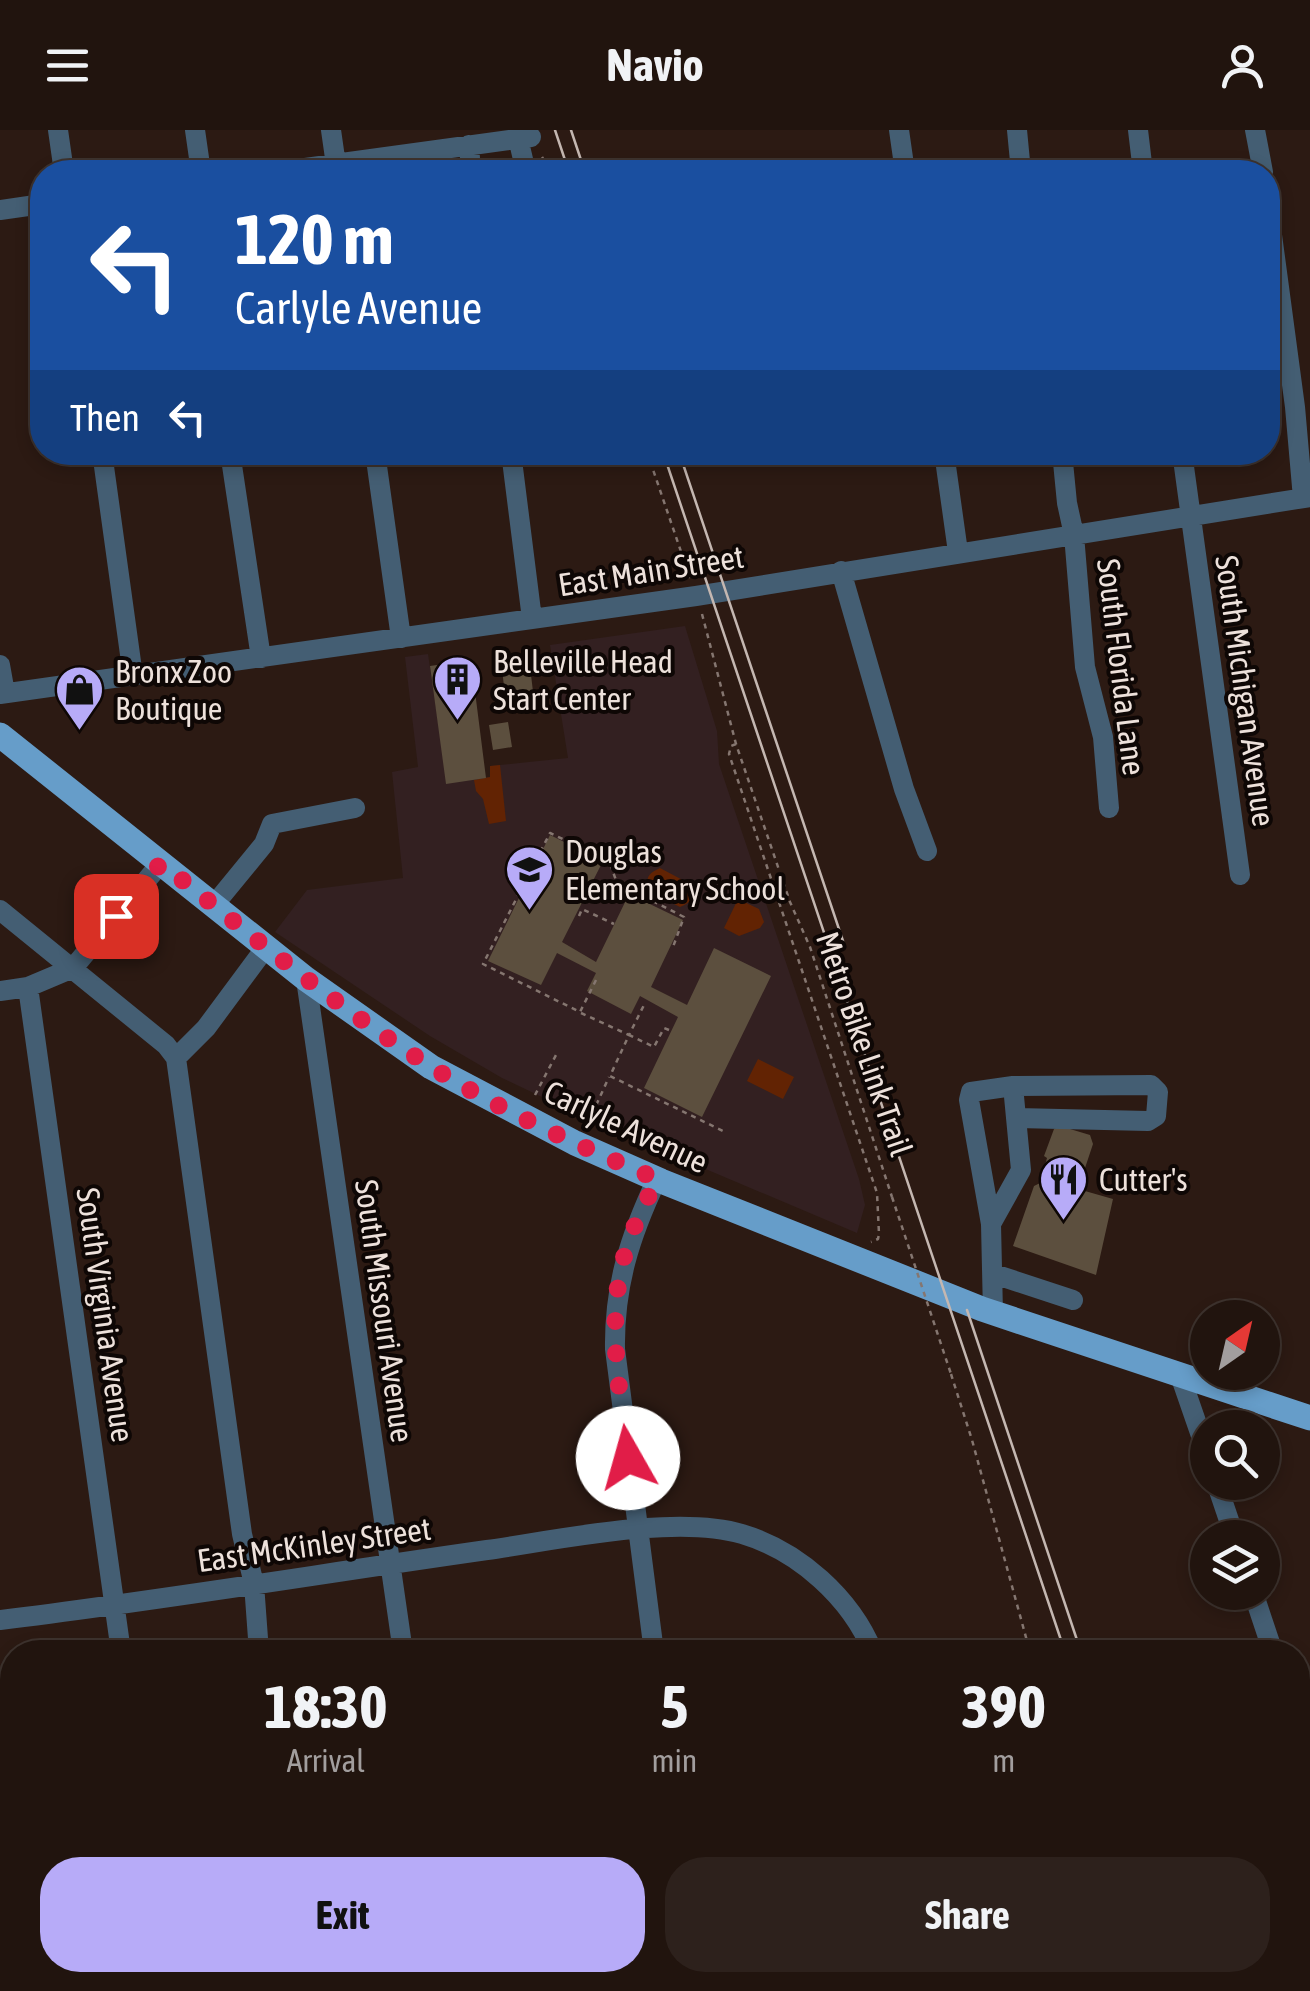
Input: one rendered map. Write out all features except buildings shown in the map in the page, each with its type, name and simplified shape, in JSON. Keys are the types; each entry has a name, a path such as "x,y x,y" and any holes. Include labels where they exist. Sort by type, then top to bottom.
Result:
{"main road":[{"name":"Carlyle Avenue","path":"0,736 306,979 432,1067 575,1143 993,1313 1310,1418"}],"street":[{"path":"58,130 62,160"},
{"path":"194,130 199,160"},
{"path":"331,130 335,160"},
{"path":"899,130 903,160"},
{"path":"1017,130 1020,160"},
{"path":"1138,130 1142,160"},
{"path":"1255,130 1260,160"},
{"path":"382,160 525,138 526,160"},
{"path":"469,145 470,160"},
{"path":"0,210 30,206"},
{"path":"1280,295 1307,498"},
{"path":"104,465 133,676"},
{"path":"232,465 261,658"},
{"path":"377,465 401,638"},
{"path":"513,465 532,619"},
{"path":"946,465 958,552"},
{"name":"South Florida Lane","path":"1063,465 1074,535 1085,667 1103,737 1109,808"},
{"name":"South Michigan Avenue","path":"1184,465 1240,875"},
{"name":"East Main Street","path":"2,694 696,596 1307,498"},
{"path":"840,572 904,789 928,852"},
{"path":"0,665 2,694"},
{"path":"214,906 264,844 272,824 354,808"},
{"path":"0,991 28,987 73,968 161,863"},
{"path":"0,910 166,1045 176,1058 242,1534 254,1584 258,1640"},
{"path":"176,1058 206,1028 266,947"},
{"name":"South Missouri Avenue","path":"306,979 401,1640"},
{"name":"South Virginia Avenue","path":"28,987 118,1640"},
{"path":"993,1313 991,1224 968,1096 975,1090 1013,1086 1151,1085 1158,1092 1156,1116 1148,1121 1016,1118"},
{"path":"991,1224 1021,1170 1013,1086"},
{"path":"652,1640 615,1349 614,1314 626,1250 657,1179"},
{"path":"994,1274 1073,1300"},
{"path":"1181,1378 1192,1410"},
{"name":"East McKinley Street","path":"0,1620 637,1530 703,1528 741,1534 776,1548 831,1589 866,1640"},
{"path":"1259,1610 1269,1640"}],"path":[{"name":"Metro Bike Link Trail","path":"651,465 696,596 736,744 790,902 810,947 951,1374 1027,1640"},
{"path":"736,744 729,754 877,1193 879,1234 878,1239 870,1242"},
{"path":"669,1030 664,1028 654,1047 483,964 550,833 609,860 617,884 684,917 673,947"},
{"path":"579,916 582,909 614,924"},
{"path":"580,1012 596,980"},
{"path":"588,1123 645,1003"},
{"path":"534,1097 556,1055"},
{"path":"610,1076 723,1131"}],"shaded area":[{"name":"Douglas Elementary School","path":"685,626 717,731 719,764 859,1179 865,1205 857,1233 592,1121 502,1078 430,1036 275,932 307,890 403,878 392,772 418,767 405,657 428,654 447,783 490,777 490,766 568,758 550,645"},
{"path":"500,765 506,821 489,824 474,780 490,777 490,766"},
{"path":"660,868 692,885 690,901 680,907 648,891 648,877"},
{"path":"738,899 759,909 764,922 760,928 739,936 724,928"},
{"path":"758,1059 794,1077 783,1099 747,1081"}],"tram line":[{"path":"555,130 565,160"},
{"path":"571,130 581,160"},
{"path":"667,465 1061,1640"},
{"path":"683,465 843,941"},
{"path":"967,1310 1077,1640"}],"place":[{"name":"Belleville Head Start Center","path":"458,722"},
{"name":"Bronx Zoo Boutique","path":"80,732"},
{"name":"Douglas Elementary School","path":"530,912"},
{"name":"Cutter's","path":"1064,1222"}],"route":[{"path":"116,916 161,863 306,979 432,1067 575,1143 657,1179 626,1250 614,1314 628,1458"}]}
